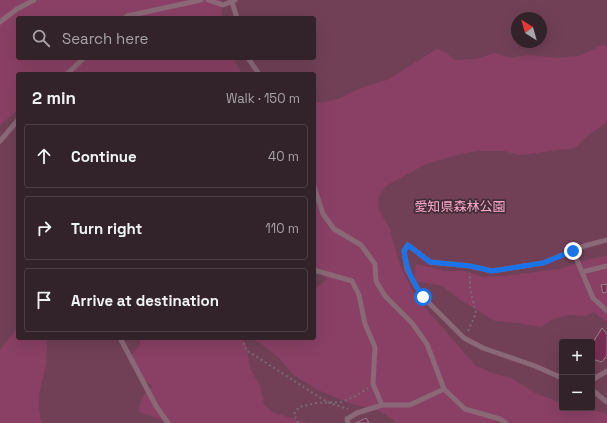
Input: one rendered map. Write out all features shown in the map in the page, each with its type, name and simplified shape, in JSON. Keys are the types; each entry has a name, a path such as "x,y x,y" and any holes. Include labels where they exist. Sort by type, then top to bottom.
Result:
{"lane":[{"path":"0,22 17,9 34,0"},
{"path":"127,16 201,0"},
{"path":"208,0 223,5 233,1 237,16"},
{"path":"69,72 82,60"},
{"path":"249,60 258,72"},
{"path":"0,141 16,122"},
{"path":"316,192 323,214 334,229 361,245 376,264 376,281 385,296 412,323 427,344 444,389 466,409 500,418 506,423"},
{"path":"559,377 535,366 483,348 464,338 423,297 407,268 404,251 408,245 430,262 470,266 492,271 543,263 584,246 607,240"},
{"path":"573,251 593,298 607,311"},
{"path":"582,272 607,266"},
{"path":"316,271 352,280 359,295 365,324 374,347 373,384 382,405"},
{"path":"121,340 156,406 168,423"},
{"path":"595,378 607,371"},
{"path":"348,423 347,419 357,413 382,405 410,405 444,389"},
{"path":"595,392 607,402"}],"path":[{"path":"464,338 476,313 470,289 470,266"},
{"path":"243,340 246,350 327,402 357,413"},
{"path":"298,423 294,414 299,407 316,403 341,402 356,396 373,384"}],"green space":[{"name":"愛知県森林公園","path":"0,0 607,0 607,423 0,423"}],"shaded area":[{"path":"0,0 221,0 222,16 16,16 16,60 234,60 241,72 16,72 16,112 0,125"},
{"path":"603,45 607,47 607,122 587,136 575,148 520,155 504,151 477,151 426,164 386,186 378,198 379,210 390,229 399,263 415,296 476,366 492,373 511,378 537,394 559,402 559,411 595,411 607,414 607,423 397,423 377,410 349,403 318,390 294,375 278,357 254,340 316,340 316,289 327,279 316,270 316,102 320,103 338,99 361,88 387,80 437,49 447,53 454,60 476,59 494,53 512,58 528,55 555,58 579,56"},
{"path":"607,256 607,322 594,312 585,316 569,315 553,319 541,327 495,321 459,299 443,286 414,281 416,264 445,271 465,271 482,277 505,276 560,269 586,260"},
{"path":"16,330 16,340 47,340 46,365 39,398 39,410 42,423 0,423 0,350"},
{"path":"140,340 244,340 247,347 250,368 261,388 264,405 274,413 308,423 165,423 162,420 142,413 139,411 141,400 147,391 153,386 146,382 131,362 132,354 140,345"}],"building":[{"path":"607,284 607,292 603,293 601,285"},
{"path":"602,328 607,334 607,355 602,362 595,360 595,339"},
{"path":"366,418 369,423 356,423"}],"route":[{"path":"423,297 407,268 404,251 408,245 430,262 470,266 492,271 543,263 573,251"}]}
